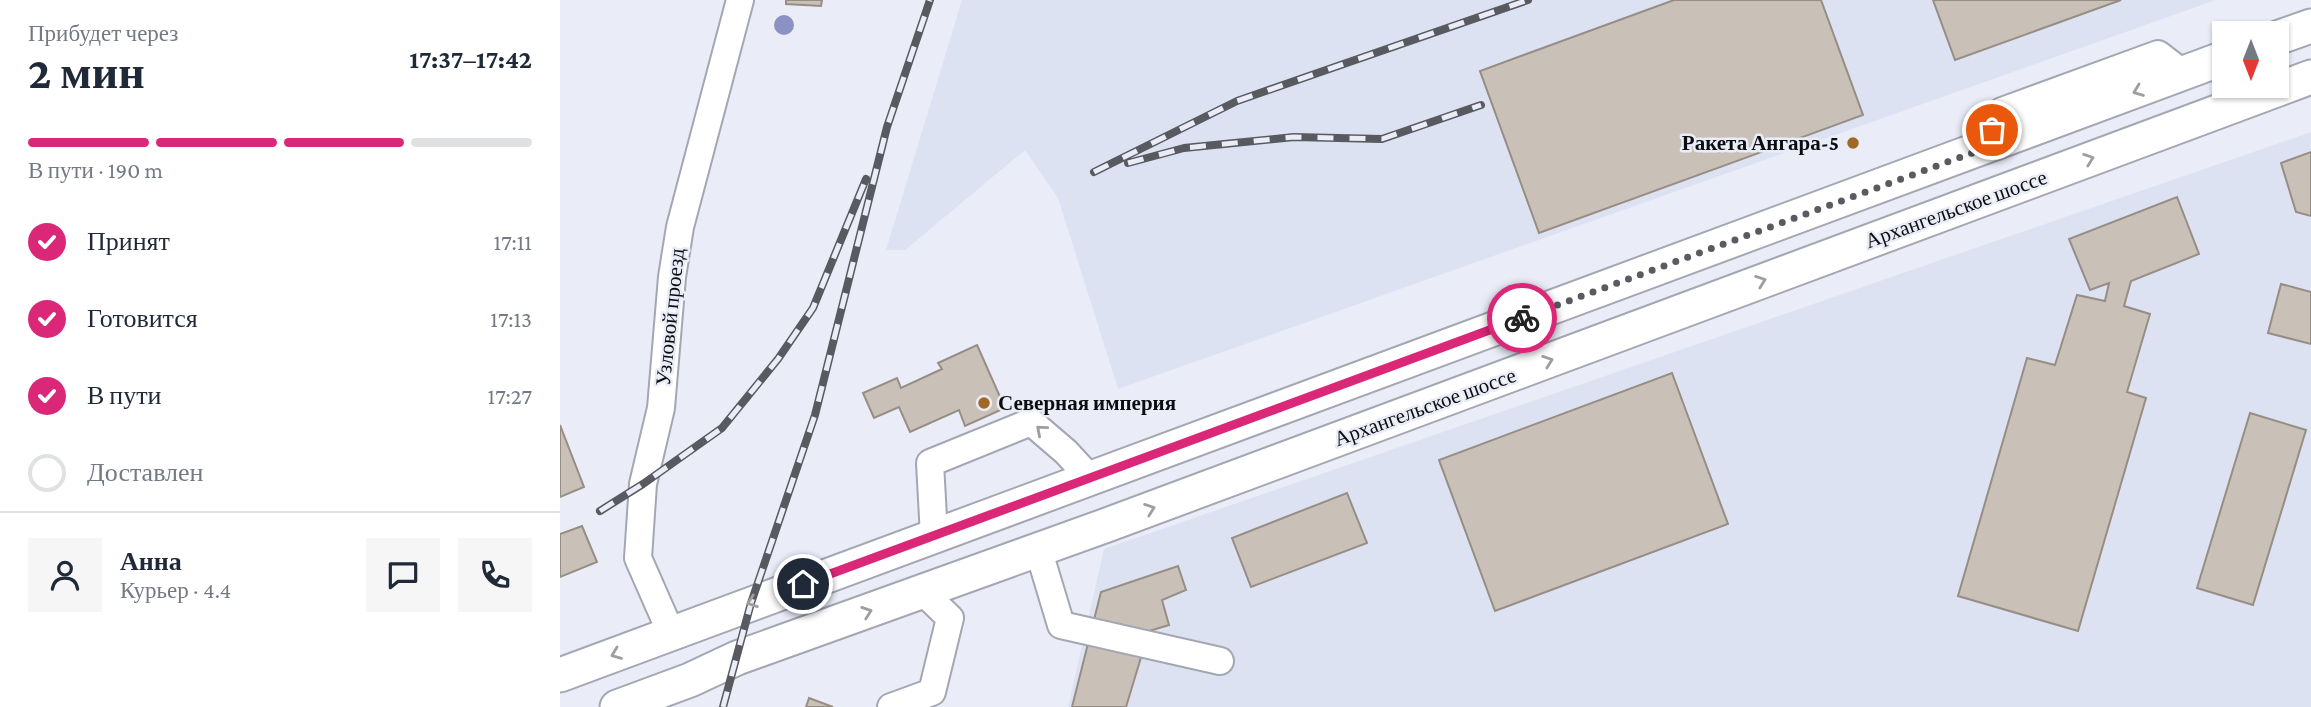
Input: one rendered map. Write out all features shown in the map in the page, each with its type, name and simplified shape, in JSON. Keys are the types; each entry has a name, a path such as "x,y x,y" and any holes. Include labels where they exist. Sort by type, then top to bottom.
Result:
{"main road":[{"path":"2289,34 2311,26"},
{"path":"560,675 2212,63"},
{"name":"Архангельское шоссе","path":"2289,83 2311,77"},
{"name":"Архангельское шоссе","path":"617,707 690,680 737,658 1107,525 2240,98"},
{"path":"1090,478 1107,525"},
{"path":"934,536 937,587"},
{"path":"671,633 690,680"}],"street":[{"name":"Узловой проезд","path":"671,633 638,558 643,484 661,408 672,277 680,227 740,0"},
{"path":"934,536 930,463 1031,422 1066,452 1090,478"},
{"path":"1041,555 1061,625 1220,661"},
{"path":"891,707 932,692 950,618 937,587"}],"shaded area":[{"path":"962,0 2216,0 1118,389 1058,198 1025,150 905,250 886,250"},
{"path":"2311,132 2311,707 1068,707 1104,549"}],"building":[{"path":"786,0 822,0 821,6 786,4"},
{"path":"1674,0 1821,0 1863,115 1539,233 1480,71"},
{"path":"1933,0 2121,0 1955,60"},
{"path":"2311,152 2311,216 2296,212 2281,163"},
{"path":"2177,197 2199,254 2131,281 2124,306 2150,314 2127,392 2146,398 2078,631 1958,596 2027,358 2055,365 2077,295 2105,301 2109,283 2090,290 2069,239"},
{"path":"2281,284 2311,292 2311,344 2268,333"},
{"path":"977,345 1005,408 965,426 959,410 910,432 899,407 874,418 863,393 897,378 901,388 942,369 938,363"},
{"path":"1672,373 1728,524 1495,611 1439,460"},
{"path":"2250,413 2306,430 2253,605 2197,588"},
{"path":"560,425 584,487 560,497"},
{"path":"1347,493 1367,543 1251,587 1232,538"},
{"path":"582,526 597,562 560,577 560,534"},
{"path":"1178,566 1186,590 1162,600 1169,625 1149,631 1126,707 1072,707 1101,592"},
{"path":"809,698 833,707 806,707"}],"railway":[{"path":"723,707 751,603 815,415 887,127 930,0"},
{"path":"1094,172 1237,101 1528,0"},
{"path":"1128,163 1184,148 1294,137 1382,139 1481,105"},
{"path":"600,511 722,428 778,359 813,308 866,179"}],"way so far":[{"path":"1522,318 1983,149 1992,130"}],"place":[{"name":"Ракета Ангара-5","path":"1853,143"},
{"name":"Северная империя","path":"984,403"}],"route":[{"path":"803,584 1522,318"}]}
